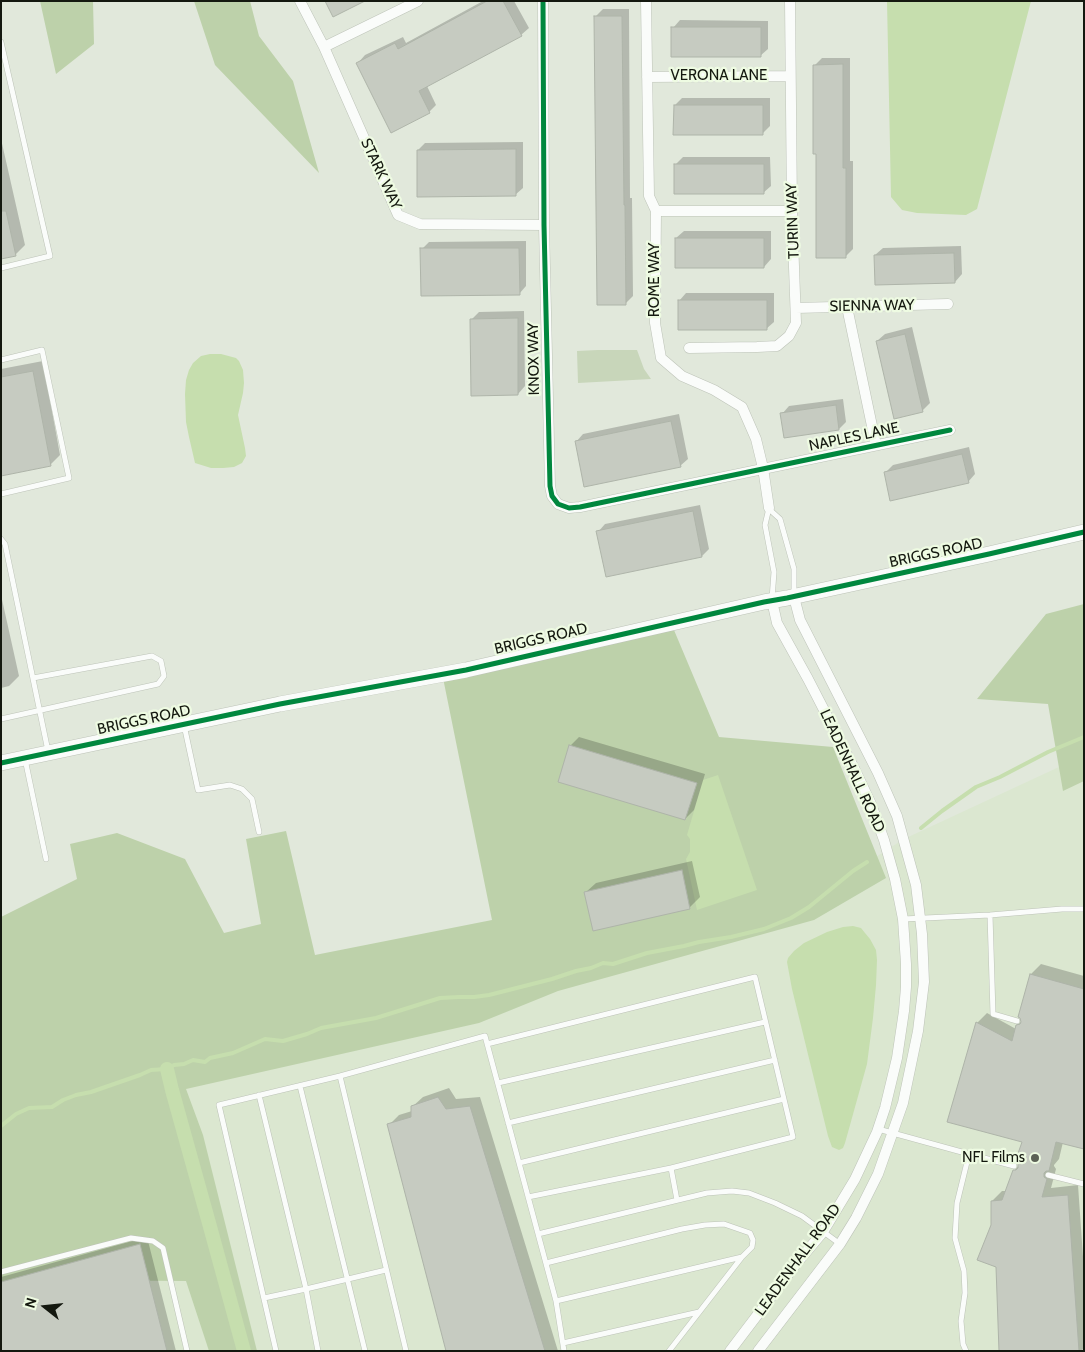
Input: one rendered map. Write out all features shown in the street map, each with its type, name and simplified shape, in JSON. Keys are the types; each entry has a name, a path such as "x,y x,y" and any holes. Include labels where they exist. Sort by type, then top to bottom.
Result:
{"street":[{"name":"STARK WAY","path":"300,1 324,47 398,215 420,224 544,226"},
{"path":"324,47 418,1"},
{"name":"KNOX WAY","path":"543,1 544,226 550,486 552,496 558,504 569,508 580,507 763,468"},
{"name":"ROME WAY","path":"646,1 649,196 656,211 655,323 661,358 682,376 714,390 742,407 756,438 769,508"},
{"name":"TURIN WAY","path":"688,348 777,346 789,336 796,322 792,211 790,1"},
{"name":"VERONA LANE","path":"647,77 790,76"},
{"path":"656,211 792,211"},
{"name":"SIENNA WAY","path":"796,308 948,304"},
{"path":"847,307 876,445"},
{"name":"NAPLES LANE","path":"763,468 950,430"},
{"name":"BRIGGS ROAD","path":"1,763 289,703 466,670 1084,532"},
{"name":"LEADENHALL ROAD","path":"758,1351 840,1244 878,1174 903,1103 918,1031 924,982 916,885 897,816 872,760 800,620 794,596"},
{"name":"LEADENHALL ROAD","path":"730,1351 823,1232 855,1179 878,1129 885,1108 897,1058 904,1010 906,964 903,919 890,860 878,822 855,770 777,623 772,601"}],"lane":[{"path":"1,42 50,256 1,268"},
{"path":"1,360 42,350 68,478 1,494"},
{"path":"769,508 780,519 794,569 794,596"},
{"path":"769,508 765,525 774,572 772,601"},
{"path":"1,539 5,544 48,753"},
{"path":"1,719 158,684 164,676 162,661 152,656 33,678"},
{"path":"184,724 198,790 230,785 242,789 252,799 259,832"},
{"path":"25,758 46,859"},
{"path":"903,919 1084,909"},
{"path":"990,915 993,1014 1017,1021"},
{"path":"487,1044 754,977 793,1137 670,1168 528,1198"},
{"path":"498,1083 765,1022"},
{"path":"276,1351 219,1104 340,1076 485,1036 556,1301 564,1351"},
{"path":"508,1123 774,1060"},
{"path":"340,1076 406,1351"},
{"path":"300,1086 365,1351"},
{"path":"259,1095 306,1289 318,1351"},
{"path":"519,1164 784,1099"},
{"path":"878,1129 1014,1166"},
{"path":"966,1351 961,1321 965,1293 964,1271 955,1238 957,1203 969,1154"},
{"path":"670,1168 677,1200"},
{"path":"1048,1174 1084,1184"},
{"path":"538,1234 707,1193 732,1191 749,1193 802,1216 840,1244"},
{"path":"546,1263 705,1225 724,1224 750,1233 753,1240 752,1247 742,1257 669,1351"},
{"path":"1,1272 131,1238 153,1241 163,1248 187,1351"},
{"path":"556,1301 742,1257"},
{"path":"264,1298 386,1270"},
{"path":"563,1343 699,1312"}],"shaded area":[{"path":"40,1 93,1 94,44 56,74"},
{"path":"194,1 250,1 259,36 293,81 319,173 215,65"},
{"path":"887,1 1031,1 977,209 966,215 917,213 902,210 891,197"},
{"path":"637,350 644,369 651,379 578,383 577,351"},
{"path":"221,354 236,358 243,370 243,393 238,415 246,456 242,463 234,467 211,468 195,463 189,437 186,422 186,380 193,363 201,356"},
{"path":"1084,604 1084,781 1063,791 1048,704 977,699 1046,614"},
{"path":"671,623 719,737 833,747 886,878 814,920 558,991 479,1023 186,1089 203,1135 257,1351 209,1351 186,1281 50,1280 1,1297 1,917 77,879 70,844 117,833 185,859 224,933 261,924 246,839 286,831 315,955 492,920 441,668"},
{"path":"1084,759 1084,1351 1,1351 1,1107 783,916 904,839 1074,760"},
{"path":"718,775 757,890 697,910 686,859 690,852 690,839 687,835 703,780"},
{"path":"853,926 861,928 876,950 876,985 867,1064 845,1143 843,1148 839,1150 832,1147 828,1136 787,962 794,951 804,943 827,932"}],"building":[{"path":"325,1 365,1 333,17"},
{"path":"487,1 503,1 522,36 419,91 430,113 391,133 356,63 395,43 398,49"},
{"path":"594,16 622,16 626,305 597,305"},
{"path":"671,27 761,27 761,57 671,57"},
{"path":"843,64 843,168 846,168 846,258 816,258 816,154 813,154 813,65"},
{"path":"674,105 763,105 763,135 673,135"},
{"path":"516,149 516,196 417,197 417,150"},
{"path":"674,164 764,164 764,194 674,194"},
{"path":"1,211 6,211 16,256 1,259"},
{"path":"675,238 764,238 764,268 675,268"},
{"path":"420,248 519,248 520,295 421,296"},
{"path":"954,253 955,283 875,285 874,255"},
{"path":"678,300 767,300 767,330 678,330"},
{"path":"518,318 518,395 471,396 470,319"},
{"path":"905,334 923,412 894,419 876,341"},
{"path":"33,371 51,466 1,476 1,377"},
{"path":"836,405 839,430 784,438 780,413"},
{"path":"671,421 681,467 584,487 575,441"},
{"path":"962,454 969,483 890,501 884,472"},
{"path":"693,511 702,557 606,577 596,531"},
{"path":"569,745 697,783 685,820 558,782"},
{"path":"682,870 690,909 593,931 584,892"},
{"name":"NFL Films","path":"1030,974 1084,989 1084,1149 1056,1142 1049,1171 1044,1173 1044,1177 1047,1179 1042,1197 1068,1195 1079,1351 999,1351 996,1267 977,1260 991,1225 991,1201 1002,1200 1013,1170 1018,1168 1018,1164 1015,1162 1022,1142 947,1122 976,1022 1012,1041 1016,1025 1021,1022 1018,1017"},
{"path":"438,1097 446,1109 470,1106 545,1351 446,1351 387,1124 411,1117 411,1106"},
{"path":"140,1244 167,1351 1,1351 1,1282"}],"waterway":[{"path":"921,828 976,787 1048,752 1084,737"},
{"path":"1,1126 16,1114 29,1108 52,1107 76,1095 91,1092 151,1070 166,1069 193,1060 205,1062 210,1058 233,1053 265,1039 283,1041 321,1028 376,1018 440,998 489,995 552,979 603,963 613,964 647,953 764,929 791,918 809,907 867,862"},
{"path":"167,1069 244,1351"}],"cycle path":[{"path":"543,1 544,225 550,486 552,496 558,504 569,508 580,507 950,430"},
{"path":"1,763 280,704 466,670 1084,532"}],"place":[{"name":"NFL Films","path":"1035,1158"}]}
